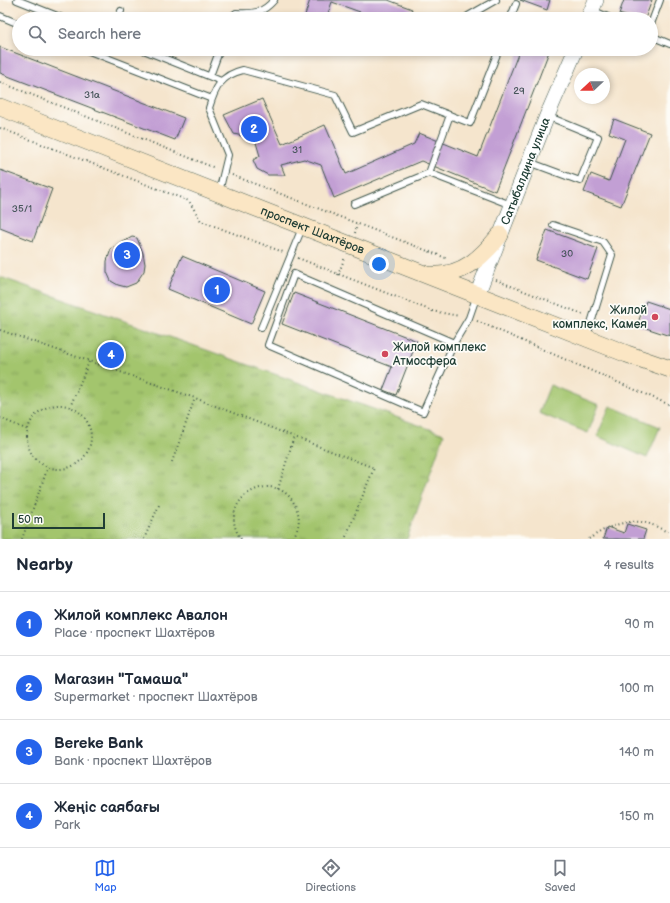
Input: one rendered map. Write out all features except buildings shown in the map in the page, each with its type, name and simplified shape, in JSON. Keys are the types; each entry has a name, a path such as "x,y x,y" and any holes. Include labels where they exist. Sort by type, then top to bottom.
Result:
{"main road":[{"name":"проспект Шахтёров","path":"0,107 586,338 670,369"},
{"path":"425,274 438,275 462,270 486,253 500,235"}],"street":[{"name":"Сатыбалдина улица","path":"477,294 547,116 573,56"}],"lane":[{"path":"17,0 47,12"},
{"path":"256,12 265,10 274,0"},
{"path":"475,12 496,0"},
{"path":"656,12 660,0"},
{"path":"513,12 516,4"},
{"path":"0,16 12,21"},
{"path":"658,39 670,44"},
{"path":"102,56 212,99"},
{"path":"159,56 221,81"},
{"path":"210,76 217,56"},
{"path":"219,194 228,155 209,108 221,81 231,73 243,70 335,95 353,132 421,104 470,123 496,56"},
{"path":"429,173 450,115"},
{"path":"529,162 580,181 598,137 547,116"},
{"path":"354,204 429,173 512,205"},
{"path":"553,225 603,242 612,255 586,338"},
{"path":"261,328 303,226"},
{"path":"454,343 294,274 268,345 423,412 454,343 469,318 477,294"}],"path":[{"path":"0,82 446,259"},
{"path":"0,128 189,201 200,221 432,311 469,318 670,405"},
{"path":"491,278 592,317"},
{"path":"0,330 195,398 374,468 345,539"},
{"path":"70,407 89,362"},
{"path":"172,462 195,398"},
{"path":"59,405 70,407 79,412 86,419 92,438 90,448 85,457 77,464 68,468 58,469 48,467 37,460 30,448 28,430 32,420 39,412 49,407 59,405"},
{"path":"0,418 28,430"},
{"path":"278,489 294,437"},
{"path":"22,539 48,467"},
{"path":"241,539 235,528 234,518 236,508 241,499 248,492 258,488 268,487 278,489 295,503 299,525 292,539"},
{"path":"144,539 160,503"},
{"path":"589,539 600,532 621,523 648,524 670,534"}],"green space":[{"path":"0,277 444,434 407,539 0,539"},
{"path":"550,385 599,405 588,433 539,413"},
{"path":"610,406 660,427 647,458 597,436"}],"place":[{"name":"Магазин \"Тамаша\"","path":"254,129"},
{"name":"Bereke Bank","path":"127,255"},
{"name":"Жилой комплекс Авалон","path":"217,290"},
{"name":"Жилой комплекс, Камея","path":"655,317"},
{"name":"Жилой комплекс Атмосфера","path":"385,354"},
{"name":"Жеңіс саябағы","path":"111,355"}]}
